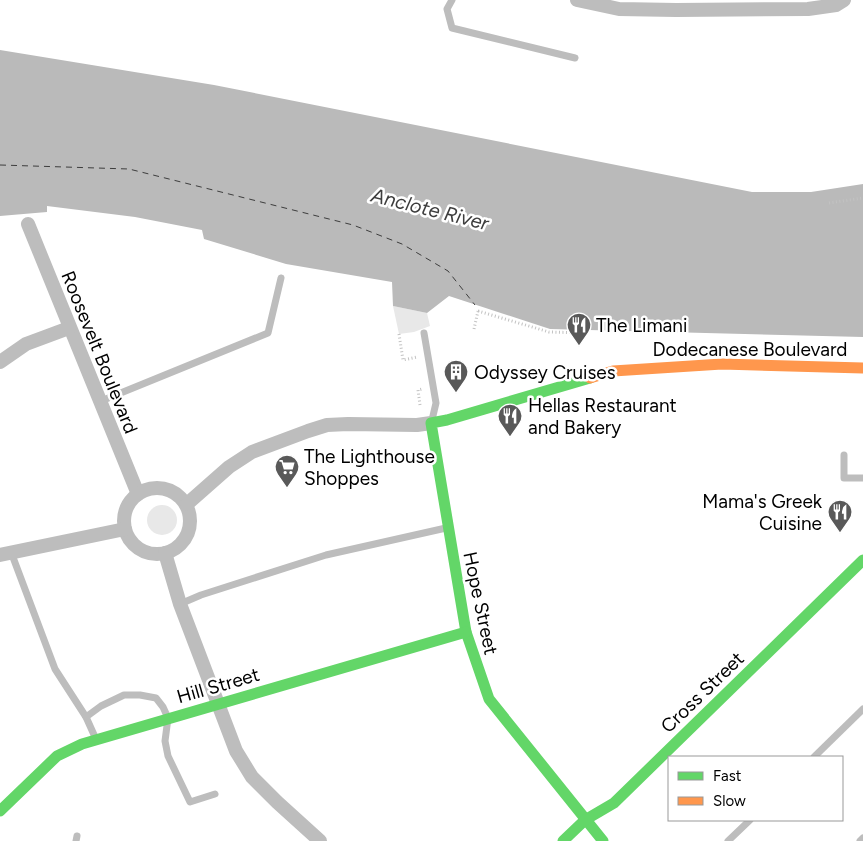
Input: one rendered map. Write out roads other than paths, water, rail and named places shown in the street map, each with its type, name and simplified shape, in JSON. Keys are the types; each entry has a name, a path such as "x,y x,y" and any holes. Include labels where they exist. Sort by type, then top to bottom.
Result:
{"street":[{"path":"577,0 619,9 756,10 808,9 836,5 844,0"},
{"name":"Roosevelt Boulevard","path":"28,224 138,494"},
{"path":"0,362 26,344 69,328"},
{"name":"Dodecanese Boulevard","path":"187,504 229,467 252,452 308,430 327,426 348,424 417,425 431,423 455,418 613,372 657,367 722,364 863,368"},
{"name":"Hope Street","path":"431,423 466,632 489,699 602,841"},
{"path":"148,488 170,489 180,495 187,504 191,524 188,534 174,550 154,554 144,551 129,539 124,520 126,510 130,501 138,494 148,488"},
{"path":"6,553 125,529"},
{"path":"164,553 180,604 236,751 252,777 320,841"},
{"name":"Cross Street","path":"563,841 585,820 614,803 862,564"},
{"name":"Hill Street","path":"0,811 57,756 82,744 466,632"}],"lane":[{"path":"452,0 447,9 452,28 575,58"},
{"path":"101,401 268,334 280,278"},
{"name":"Hope Street","path":"424,333 436,403 431,423"},
{"path":"844,455 844,478 863,478"},
{"path":"180,604 201,595 326,555 449,527"},
{"path":"6,553 55,669 86,717 96,740"},
{"path":"86,717 101,706 124,695 156,698 168,718 165,741 168,756 190,802 215,794"},
{"path":"815,756 863,709"},
{"path":"728,841 749,821"},
{"path":"860,841 863,838"}],"water":[{"name":"Anclote River","path":"0,50 214,85 752,192 811,192 863,184 863,337 550,329 449,296 427,313 393,306 392,282 286,264 204,239 202,230 135,217 47,206 47,212 0,216"}],"place":[{"name":"The Limani","path":"579,346"},
{"name":"Odyssey Cruises","path":"456,393"},
{"name":"Hellas Restaurant and Bakery","path":"510,437"},
{"name":"The Lighthouse Shoppes","path":"287,488"},
{"name":"Mama's Greek Cuisine","path":"840,533"}]}
